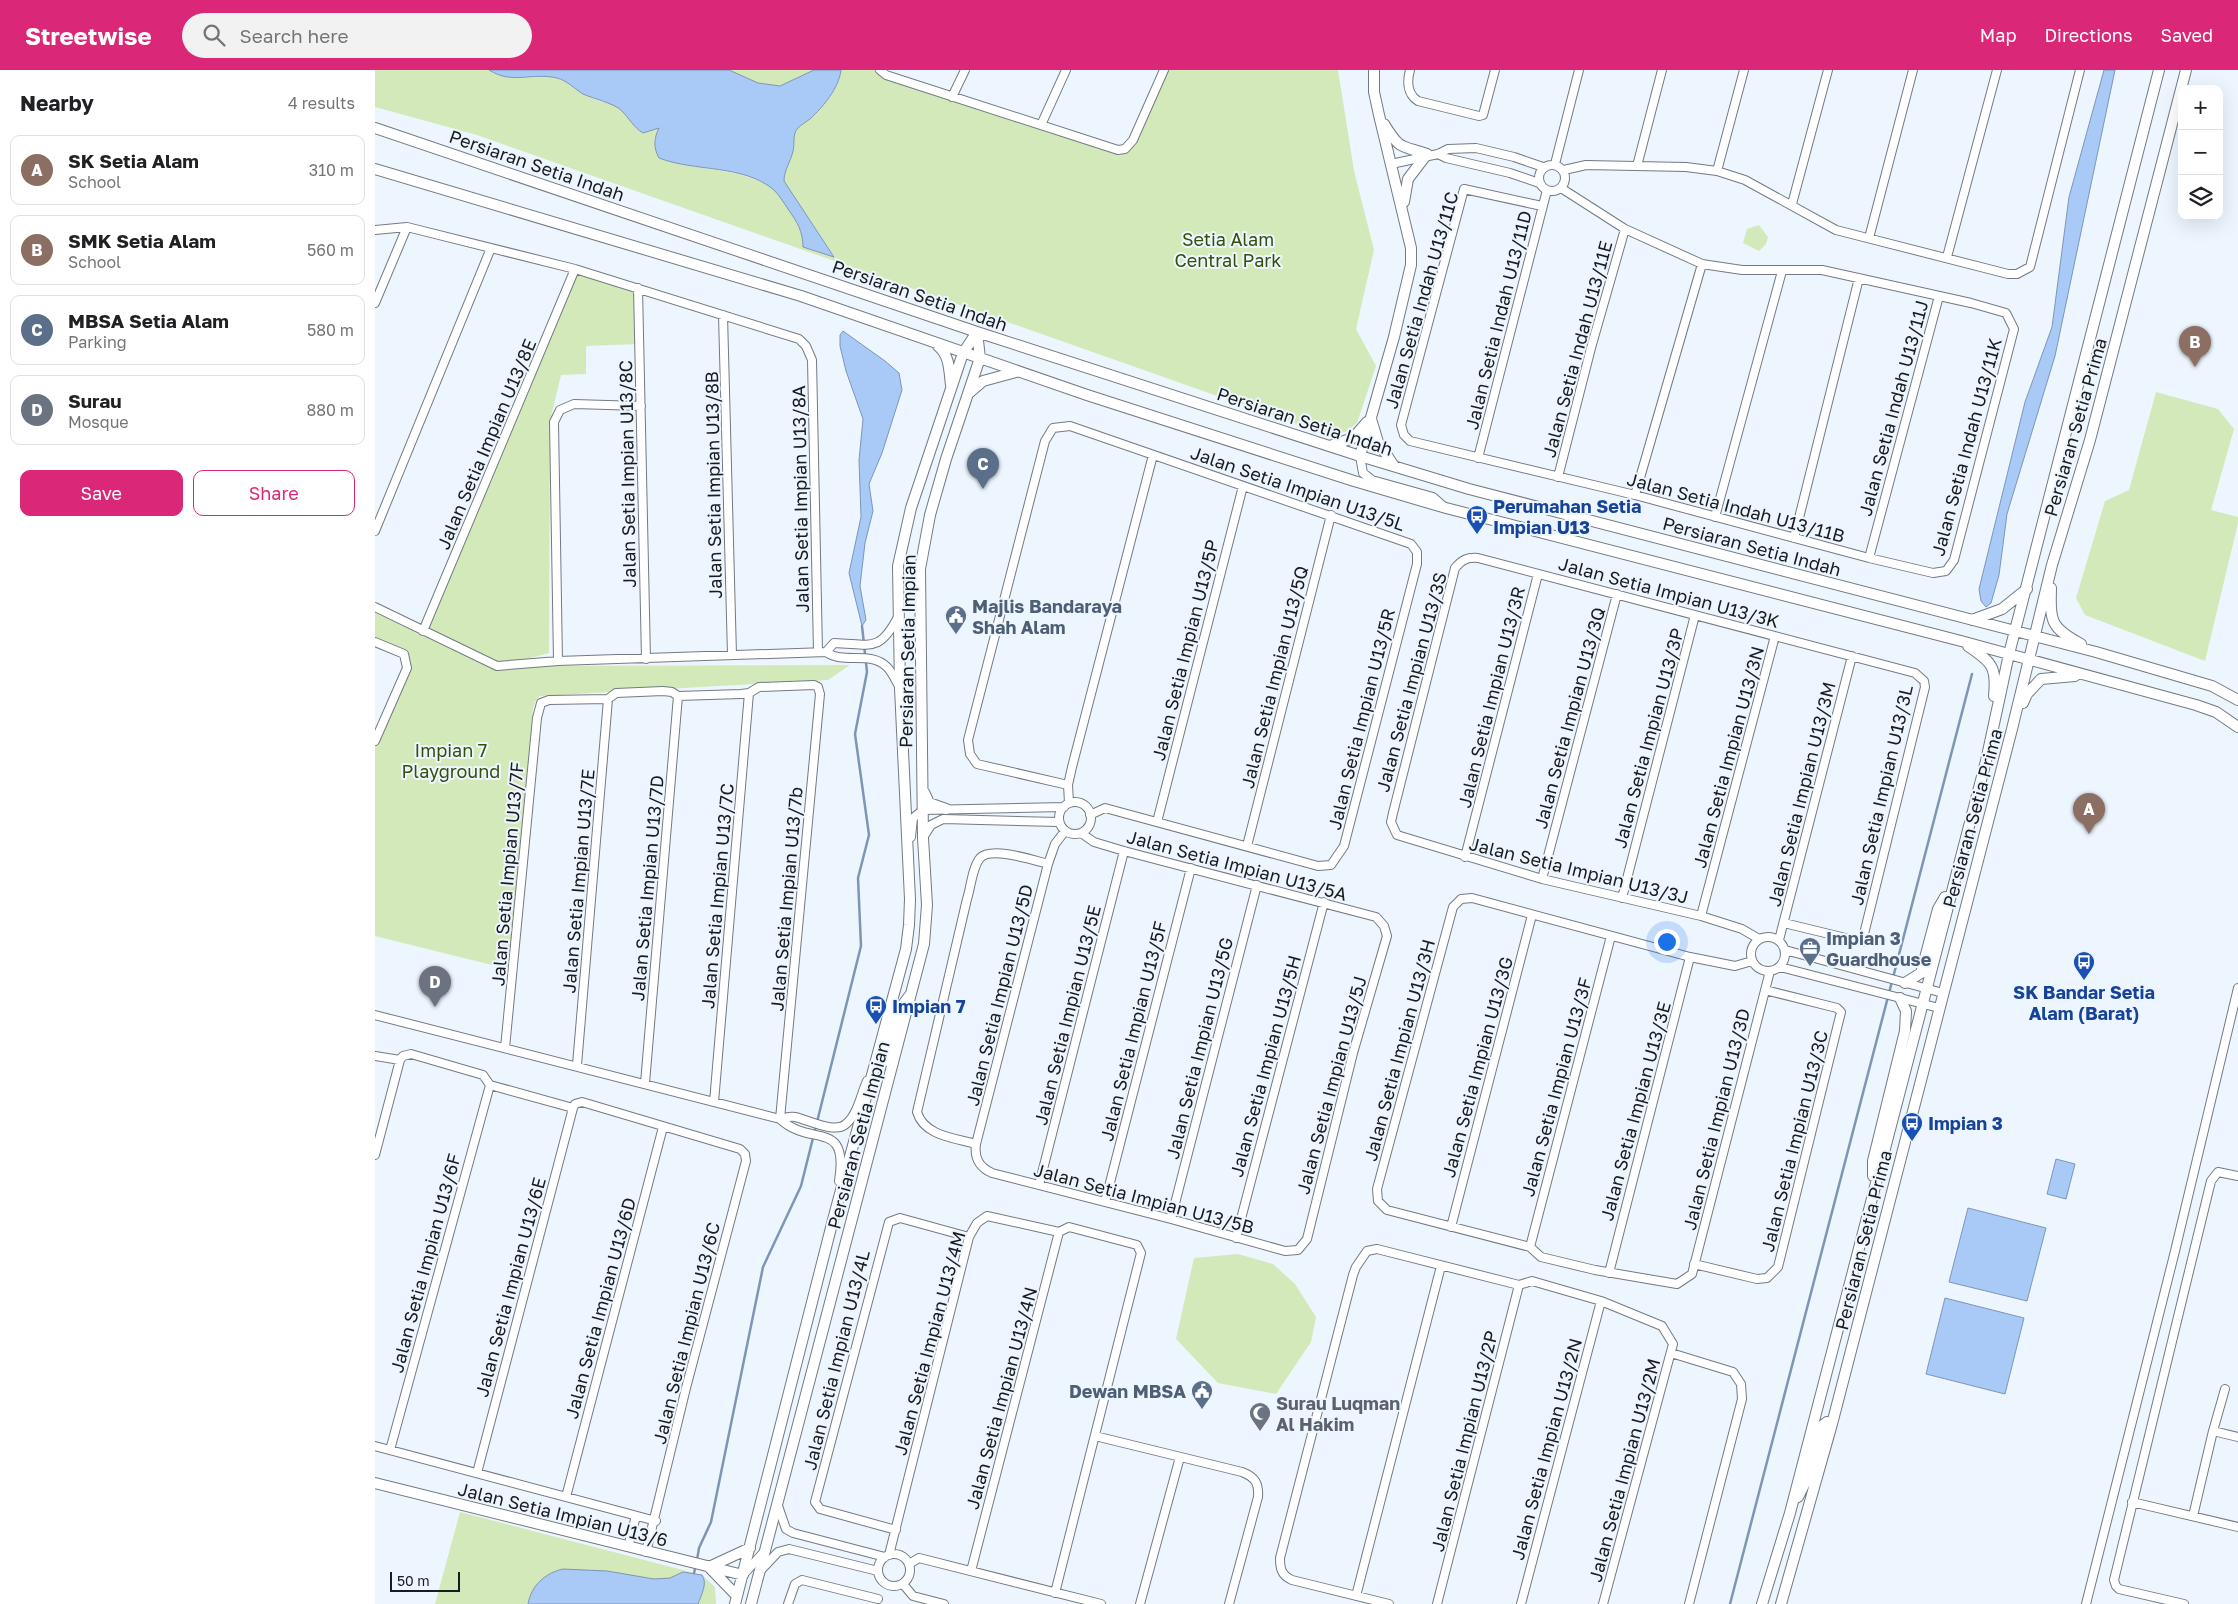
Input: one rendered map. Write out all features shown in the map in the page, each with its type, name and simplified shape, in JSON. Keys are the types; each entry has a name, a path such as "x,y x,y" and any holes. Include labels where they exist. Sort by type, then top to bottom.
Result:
{"street":[{"path":"880,70 886,76 1118,150 1129,146 1133,140 1164,70"},
{"path":"952,97 965,70"},
{"path":"1041,125 1066,70"},
{"path":"1374,70 1374,92 1404,213 1411,248 1411,265 1394,337 1359,456 1363,472 1372,480 1433,497 1446,508"},
{"path":"1410,70 1408,85 1413,97 1479,116 1483,115 1495,70"},
{"path":"1555,164 1579,70"},
{"path":"1637,166 1662,70"},
{"path":"1717,171 1744,70"},
{"path":"1792,204 1828,70"},
{"path":"1869,238 1913,70"},
{"path":"1947,258 1997,70"},
{"path":"1563,170 1586,165 1687,168 1717,171 1745,180 1792,204 1836,230 2008,274 2017,274 2030,267 2080,70"},
{"name":"Persiaran Setia Prima","path":"1762,1604 1790,1513 1985,761 2009,654 2159,70"},
{"name":"Persiaran Setia Prima","path":"1781,1604 1832,1424 2012,729 2052,565 2103,392 2187,70"},
{"path":"1379,115 1396,142 1405,148 1510,173 1539,182 1547,190 1554,191 1561,188 1565,178 1563,170 1555,164"},
{"name":"Persiaran Setia Indah","path":"375,128 977,332 1359,456 1469,488 2096,652 2212,686 2238,700"},
{"path":"1391,164 1448,149 1476,148 1514,157 1543,167 1555,164"},
{"path":"1404,213 1408,179 1433,154"},
{"path":"1539,182 1539,174 1543,167"},
{"path":"375,169 801,296 963,353 1335,475 1446,508 1961,641 2196,705 2216,712 2238,727"},
{"path":"1561,188 1625,229 1702,264 1741,270 1823,270 1939,296"},
{"name":"Jalan Setia Indah U13/11C","path":"1404,435 1401,425 1464,189 1542,206"},
{"name":"Jalan Setia Indah U13/11D","path":"1478,458 1547,190"},
{"path":"375,230 407,227 575,269 723,315"},
{"path":"375,303 407,227"},
{"name":"Jalan Setia Indah U13/11E","path":"1558,477 1591,348 1625,229"},
{"path":"375,531 491,248"},
{"path":"1635,495 1702,264"},
{"name":"Jalan Setia Impian U13/8E","path":"423,631 575,269"},
{"path":"1715,516 1781,271"},
{"path":"1794,538 1859,278"},
{"name":"Jalan Setia Impian U13/8C","path":"638,288 647,659"},
{"name":"Jalan Setia Indah U13/11K","path":"1939,296 2006,313 2014,329 1954,560 1946,571"},
{"name":"Jalan Setia Indah U13/11J","path":"1869,558 1939,296"},
{"name":"Jalan Setia Impian U13/8A","path":"723,315 799,339 806,346 811,360 822,652"},
{"name":"Jalan Setia Impian U13/8B","path":"723,315 732,655"},
{"name":"Persiaran Setia Impian","path":"736,1600 834,1216 906,949 909,925 909,900 900,688 898,566 911,508 963,353 977,332"},
{"name":"Persiaran Setia Impian","path":"751,1604 924,944 927,905 923,838 920,569 930,515 979,358 977,332"},
{"path":"934,343 944,351 949,363 951,391"},
{"path":"967,396 983,381 1017,371"},
{"path":"558,661 554,422 560,410 574,404 641,406"},
{"path":"1328,446 1353,438 1363,430 1371,418"},
{"path":"1371,418 1378,442 1394,466"},
{"name":"Jalan Setia Impian U13/5L","path":"1068,786 977,764 970,754 968,740 1045,441 1053,428 1070,426 1411,544 1417,552 1417,564"},
{"name":"Jalan Setia Indah U13/11B","path":"1404,435 1411,441 1635,495 1869,558 1933,573 1946,571"},
{"path":"909,900 912,822 915,815 923,810 1066,805 1074,802 1085,806 1090,815 1089,826 1081,833 1073,835 1065,831 1059,822 1061,811 1066,805 1068,786 1153,455"},
{"name":"Jalan Setia Impian U13/5P","path":"1157,822 1243,486"},
{"name":"Jalan Setia Impian U13/5Q","path":"1247,846 1331,515"},
{"name":"Jalan Setia Impian U13/3S","path":"1393,829 1393,813 1455,568 1467,558 1478,558"},
{"name":"Jalan Setia Impian U13/3K","path":"1478,558 1852,656"},
{"name":"Jalan Setia Impian U13/5R","path":"1247,846 1318,866 1331,865 1344,846 1417,564"},
{"path":"2052,565 2050,614 2060,633 2096,652"},
{"name":"Jalan Setia Impian U13/3R","path":"1465,857 1538,574"},
{"path":"1971,620 2002,610 2027,589"},
{"name":"Jalan Setia Impian U13/3Q","path":"1542,879 1617,594"},
{"path":"375,607 497,666 558,661 822,652 835,658 875,659 887,668 900,688"},
{"name":"Jalan Setia Impian U13/3P","path":"1622,898 1695,615"},
{"path":"822,652 834,643 875,644 888,637 898,617"},
{"name":"Jalan Setia Impian U13/3N","path":"1701,916 1775,636"},
{"path":"1961,641 1987,659 1996,676 1985,761"},
{"path":"375,642 404,654 407,668 375,742"},
{"name":"Jalan Setia Impian U13/3M","path":"1779,940 1852,656"},
{"name":"Jalan Setia Impian U13/3L","path":"1783,923 1862,942 1925,687 1924,681 1915,672 1852,656"},
{"path":"2012,729 2027,694 2041,679 2083,675"},
{"name":"Jalan Setia Impian U13/7b","path":"749,693 759,686 814,685 818,687 820,694 780,1119"},
{"path":"608,700 616,693 663,691 672,692 678,696 749,693"},
{"name":"Jalan Setia Impian U13/7C","path":"714,1102 749,693"},
{"name":"Jalan Setia Impian U13/7D","path":"645,1083 678,696"},
{"name":"Jalan Setia Impian U13/7F","path":"505,1048 537,718 541,703 549,700 608,700"},
{"name":"Jalan Setia Impian U13/7E","path":"577,1065 608,700"},
{"path":"923,786 929,804 946,809"},
{"path":"1090,815 1105,808 1247,846"},
{"path":"985,809 986,821"},
{"path":"923,838 936,820 943,819 1059,822"},
{"name":"Jalan Setia Impian U13/3J","path":"1393,829 1397,835 1403,838 1465,857 1542,879 1701,916 1742,929 1759,939"},
{"name":"Jalan Setia Impian U13/5D","path":"983,1169 975,1153 976,1144 1048,864 1055,844 1065,831"},
{"name":"Jalan Setia Impian U13/5A","path":"1081,833 1094,842 1124,851 1377,917 1384,926"},
{"name":"Jalan Setia Impian U13/5E","path":"1039,1186 1124,851"},
{"path":"976,1144 935,1132 925,1127 920,1121 917,1112 972,882 980,859 994,852 1048,864"},
{"name":"Jalan Setia Impian U13/5F","path":"1105,1202 1191,868"},
{"name":"Jalan Setia Impian U13/5G","path":"1171,1218 1257,885"},
{"path":"1905,983 1921,973 1938,909 1952,885"},
{"name":"Jalan Setia Impian U13/3H","path":"1451,1227 1387,1210 1378,1201 1377,1189 1453,907 1461,900 1472,898 1532,915"},
{"name":"Jalan Setia Impian U13/5H","path":"1236,1238 1324,902"},
{"path":"1532,915 1690,957 1735,966 1752,961"},
{"name":"Jalan Setia Impian U13/3G","path":"1451,1227 1532,915"},
{"name":"Jalan Setia Impian U13/5J","path":"1297,1250 1307,1239 1353,1053 1387,936 1384,926"},
{"name":"Jalan Setia Impian U13/3F","path":"1530,1247 1611,936"},
{"path":"1780,967 1784,959 1785,950 1779,940 1769,936 1759,939 1753,945 1751,953 1752,961 1759,969 1769,971 1780,967 1939,1008"},
{"path":"1785,950 1943,993"},
{"name":"Jalan Setia Impian U13/3E","path":"1609,1272 1690,957"},
{"name":"Jalan Setia Impian U13/3D","path":"1609,1272 1677,1284 1692,1274 1769,971"},
{"path":"2085,1604 2175,1251 2238,988"},
{"path":"878,1053 879,1060 885,1061 899,1010 913,990"},
{"name":"Jalan Setia Impian U13/3C","path":"1695,1264 1762,1279 1767,1278 1777,1267 1780,1258 1841,1012 1837,1008 1765,990"},
{"path":"1874,1187 1873,1161 1905,1031 1907,1011 1900,998"},
{"path":"375,1015 577,1065 780,1119 793,1116 840,1128 847,1124 854,1112 874,1068"},
{"path":"375,1155 400,1060 403,1056 411,1054 483,1075 489,1085 573,1108 575,1104 581,1102 663,1127"},
{"path":"375,1056 400,1060"},
{"name":"Jalan Setia Impian U13/6F","path":"390,1450 489,1085"},
{"name":"Jalan Setia Impian U13/6E","path":"477,1473 573,1108"},
{"path":"780,1119 790,1128 831,1139 838,1146 842,1160 834,1216"},
{"name":"Jalan Setia Impian U13/6C","path":"646,1552 656,1520 687,1388 747,1161 745,1154 733,1147 663,1127"},
{"name":"Jalan Setia Impian U13/6D","path":"567,1497 663,1127"},
{"name":"Jalan Setia Impian U13/5B","path":"983,1169 992,1174 1171,1218 1285,1251 1297,1250"},
{"path":"2183,1604 2119,1589 2114,1580 2211,1182 2218,1172 2238,1176"},
{"name":"Jalan Setia Impian U13/4M","path":"887,1556 896,1530 969,1237 977,1224 987,1216 1059,1232"},
{"name":"Jalan Setia Impian U13/4L","path":"896,1530 820,1509 815,1502 889,1222 900,1218 969,1237"},
{"path":"1055,1593 1141,1253 1137,1245 1069,1227 1059,1232"},
{"path":"1451,1227 1530,1247 1541,1257 1609,1272"},
{"name":"Jalan Setia Impian U13/4N","path":"971,1571 1059,1232"},
{"path":"1389,1604 1292,1580 1283,1574 1280,1568 1280,1558 1353,1275 1361,1259 1367,1251 1377,1249 1519,1285 1532,1281 1601,1302"},
{"path":"1356,1596 1441,1266"},
{"name":"Jalan Setia Impian U13/2P","path":"1437,1604 1519,1285"},
{"name":"Jalan Setia Impian U13/2M","path":"1601,1302 1662,1326 1673,1344 1603,1604"},
{"name":"Jalan Setia Impian U13/2N","path":"1521,1604 1601,1302"},
{"path":"1671,1353 1733,1372 1741,1384 1742,1399 1689,1604"},
{"path":"2193,1516 2225,1389"},
{"path":"1790,1513 1806,1481 1821,1426 1827,1422 1832,1424"},
{"path":"2213,1431 2238,1437"},
{"path":"1095,1436 1253,1476 1259,1486 1258,1497 1229,1604"},
{"path":"375,1446 656,1520"},
{"path":"1140,1604 1180,1457"},
{"name":"Jalan Setia Impian U13/6","path":"375,1482 743,1575"},
{"path":"2132,1502 2238,1527"},
{"path":"777,1503 786,1529 793,1533 854,1550 887,1556 903,1556 909,1564 909,1577 903,1584 894,1587 882,1582"},
{"path":"628,1547 635,1516"},
{"path":"736,1600 707,1567 750,1548"},
{"path":"743,1575 757,1562 766,1548"},
{"path":"760,1571 778,1552 789,1549 878,1571"},
{"path":"850,1564 854,1550"},
{"path":"789,1604 795,1584 802,1580 877,1602 882,1582 878,1571 880,1563 887,1556"},
{"path":"909,1564 919,1558 1101,1604"},
{"path":"903,1584 913,1596 944,1604"},
{"path":"1758,1604 1765,1590"}],"green space":[{"name":"Setia Alam Central Park","path":"375,70 489,70 509,77 543,76 560,79 594,99 619,108 635,128 642,133 660,127 654,139 659,158 688,166 746,176 773,189 782,199 806,237 834,256 784,181 793,151 796,130 816,113 828,99 836,88 841,70 878,70 1128,149 1165,70 1338,70 1354,171 1374,250 1356,329 1376,366 1357,423 1347,431 1331,436 477,135 375,107"},
{"path":"729,70 814,70 780,86 758,83"},
{"path":"1759,225 1768,237 1766,244 1759,251 1743,243 1747,229"},
{"name":"Impian 7 Playground","path":"575,269 638,288 639,344 586,346 586,374 561,375 550,421 549,653 500,666 850,665 828,680 540,696 535,702 533,709 508,969 375,936 375,744 407,668 404,654 375,642 375,607 423,631"},
{"path":"2156,392 2218,409 2234,429 2211,510 2238,517 2238,523 2205,661 2085,615 2076,598 2105,501 2129,490"},
{"path":"1238,1254 1273,1264 1295,1284 1316,1317 1311,1342 1276,1394 1218,1383 1176,1339 1194,1258"},
{"path":"460,1512 702,1575 715,1587 716,1604 435,1604"}],"water":[{"path":"489,70 729,70 758,83 780,86 814,70 841,70 840,77 830,97 810,119 796,130 793,151 784,181 834,257 803,247 801,231 794,218 776,192 762,182 733,172 659,158 655,143 659,128 643,133 618,108 583,94 560,79 539,76 506,77"},
{"path":"2104,70 2115,70 2055,356 2007,514 1999,575 1991,603 1986,607 1981,601 1979,589 2025,402 2052,327 2069,197"},
{"path":"843,331 899,373 902,390 882,453 869,484 873,511 865,543 860,586 866,620 862,626 849,573 861,517 859,460 863,419 846,371 840,346 840,335"},
{"path":"2056,1159 2075,1164 2066,1199 2047,1194"},
{"path":"1968,1208 2046,1228 2027,1301 1949,1282"},
{"path":"1945,1298 2024,1318 2005,1394 1926,1374"},
{"path":"563,1569 607,1571 654,1579 670,1578 683,1572 702,1575 704,1586 698,1604 528,1604 532,1592 540,1581 550,1574"}],"waterway":[{"path":"697,1560 699,1548 711,1522 763,1267 801,1186 861,946 858,878 869,835 855,734 867,672 862,626"},
{"path":"1730,1604 1972,674"},
{"path":"694,1573 696,1565"}],"place":[{"name":"SMK Setia Alam","path":"2195,367"},
{"name":"MBSA Setia Alam","path":"983,489"},
{"name":"Perumahan Setia Impian U13","path":"1477,535"},
{"name":"Majlis Bandaraya Shah Alam","path":"956,635"},
{"name":"SK Setia Alam","path":"2089,834"},
{"name":"Impian 3 Guardhouse","path":"1810,967"},
{"name":"SK Bandar Setia Alam (Barat)","path":"2084,981"},
{"name":"Surau","path":"435,1007"},
{"name":"Impian 7","path":"876,1025"},
{"name":"Impian 3","path":"1912,1142"},
{"name":"Dewan MBSA","path":"1202,1410"},
{"name":"Surau Luqman Al Hakim","path":"1260,1432"}]}
